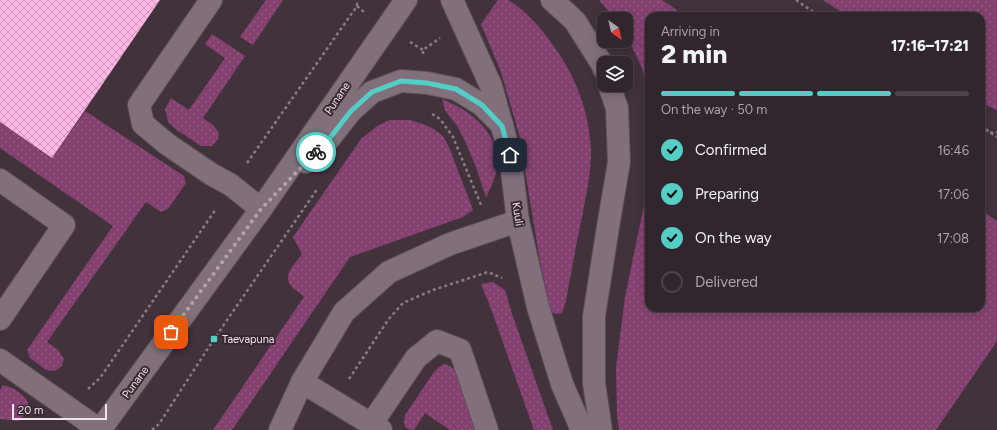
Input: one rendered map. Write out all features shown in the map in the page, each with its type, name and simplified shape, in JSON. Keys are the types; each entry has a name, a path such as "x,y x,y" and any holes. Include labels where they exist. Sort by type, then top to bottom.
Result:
{"street":[{"path":"211,0 139,105 143,124 167,144 211,174 232,185 261,209 329,139 351,111 372,92 401,81 427,83 456,89 482,105 502,126"},
{"name":"Punane","path":"100,430 261,209 406,0"},
{"name":"Kuuli","path":"452,0 491,86 510,155 518,221 538,307 562,384 582,430"},
{"path":"552,0 575,21 597,56"},
{"path":"601,430 594,382 594,316 619,162 617,108 611,92"},
{"path":"0,180 64,225 0,319"},
{"path":"280,430 302,382 344,312 389,272 450,244 518,221"},
{"path":"302,382 377,427 416,358 437,341 460,350 487,430"},
{"path":"0,360 100,430"}],"path":[{"path":"70,408 100,378 356,6 357,0"},
{"path":"796,0 813,12"},
{"path":"462,21 423,50 427,83 423,109 440,119 453,137 481,204 489,230"},
{"path":"985,129 997,137"},
{"path":"990,133 997,132"},
{"path":"152,430 159,424 214,339 322,182"},
{"path":"503,272 505,279"}],"shaded area":[{"path":"266,0 283,0 253,45 240,37"},
{"path":"498,0 511,1 521,9 543,32 570,73 583,103 587,118 591,151 589,176 566,301 562,313 556,314 551,312 540,261 519,134 501,72 481,24"},
{"path":"599,0 662,0 680,12 645,12 645,79 642,68 633,48 633,12 609,12"},
{"path":"823,0 997,0 997,110 985,105 985,12 841,12"},
{"path":"212,34 245,56 203,118 213,125 219,133 218,139 212,146 201,146 168,122 165,109 171,98 189,110 225,58 205,44"},
{"path":"442,99 468,113 482,125 493,141 498,158 498,165 494,180 486,198 476,167 465,141 457,126 445,110"},
{"path":"85,111 184,176 186,183 168,209 161,212 146,202 47,342 58,350 64,359 62,366 55,371 46,370 30,358 27,350 113,226 0,148 0,122 52,158"},
{"path":"390,120 410,120 432,128 443,136 449,147 473,210 463,217 350,257 232,430 213,430 304,297 292,287 288,279 290,270 302,254 293,237 361,139 377,126"},
{"path":"645,200 645,312 985,312 985,213 997,221 997,341 936,430 619,430 617,415 616,368 625,297"},
{"path":"493,282 505,290 553,430 534,430 481,284"},
{"path":"444,364 454,369 460,378 478,430 450,430 425,413 414,430 406,428 404,421 405,415 434,372"},
{"path":"3,385 19,392 28,402 28,412 18,421 0,419 0,390"}],"building":[{"path":"0,0 160,0 52,158 0,122"}],"way so far":[{"path":"171,332 261,209 316,152"}],"place":[{"name":"Taevapuna","path":"214,339"}],"route":[{"path":"316,152 329,139 351,111 372,92 401,81 427,83 456,89 482,105 502,126 510,155"}]}
